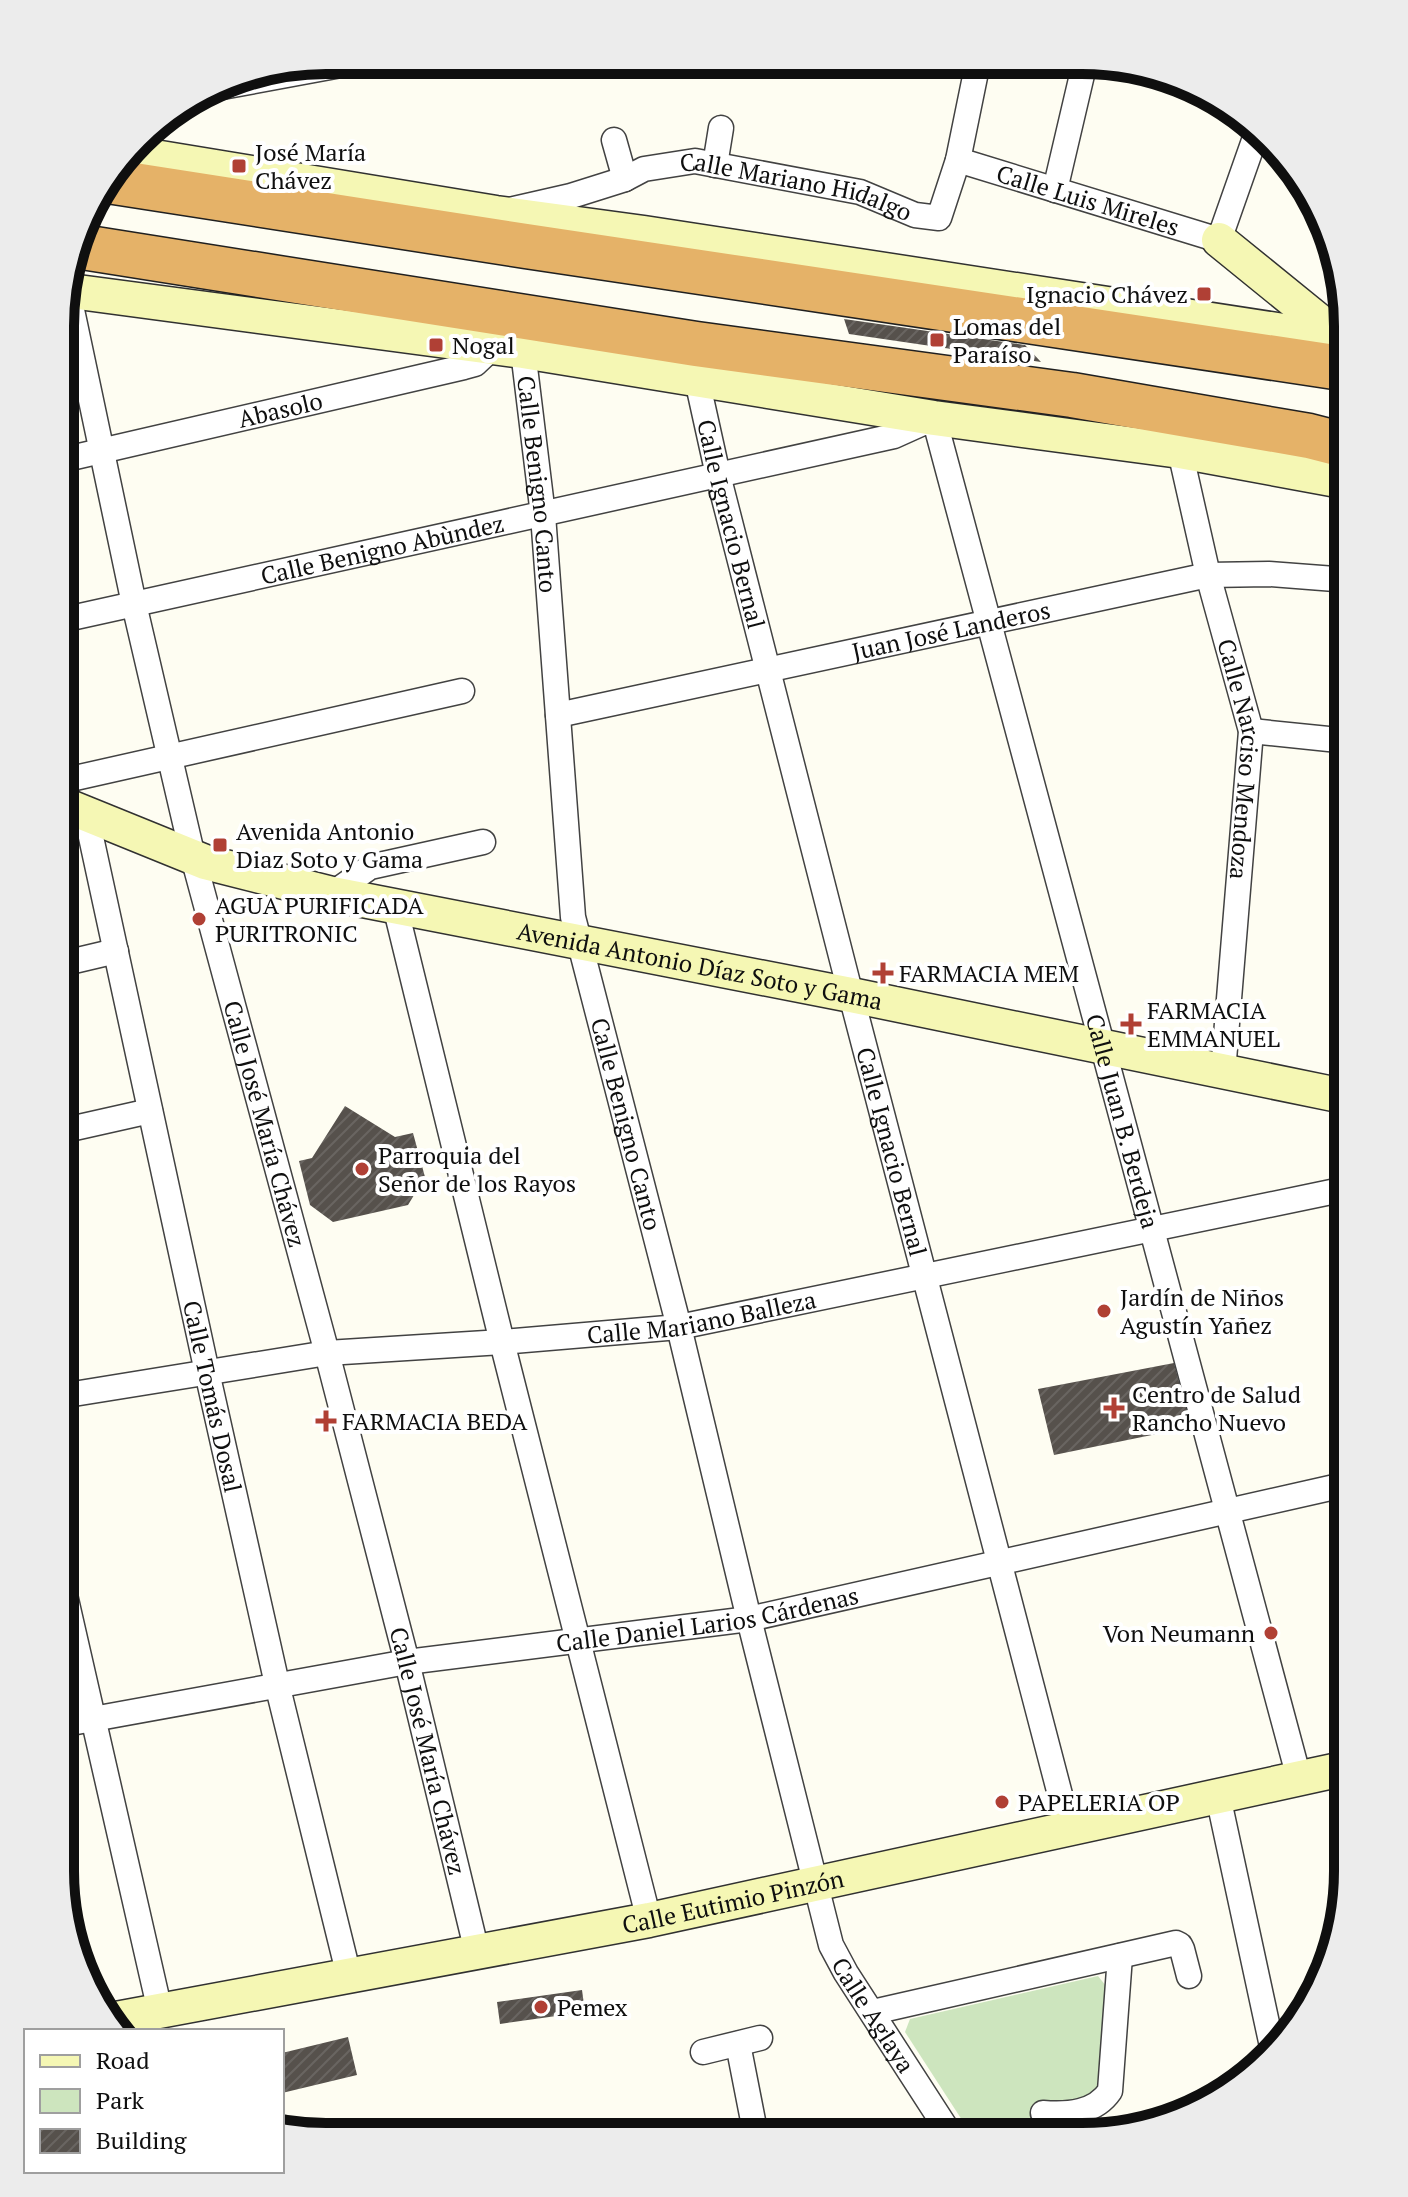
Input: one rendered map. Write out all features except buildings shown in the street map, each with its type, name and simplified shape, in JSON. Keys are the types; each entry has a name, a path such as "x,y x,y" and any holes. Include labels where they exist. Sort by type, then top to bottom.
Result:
{"highway":[{"path":"119,183 541,249 1334,348"},
{"path":"86,248 696,344 1072,395 1334,442"}],"street":[{"name":"Calle Mariano Hidalgo","path":"496,213 571,196 625,179 644,169 695,161 860,192 915,215 939,218 958,160 976,74"},
{"path":"1055,190 1082,74"},
{"path":"715,165 721,128"},
{"path":"614,140 625,179"},
{"path":"1253,142 1219,240 1334,340"},
{"path":"142,155 496,213 644,233 1334,348"},
{"name":"Calle Luis Mireles","path":"958,160 1219,240"},
{"path":"220,167 298,210"},
{"path":"76,292 508,349 934,418 1180,451 1334,479"},
{"name":"Calle José María Chávez","path":"74,331 193,857 327,1353 407,1662 477,1952"},
{"name":"Abasolo","path":"74,457 464,367 508,349"},
{"name":"Calle Benigno Canto","path":"508,349 543,515 573,917 679,1327 814,1884"},
{"name":"Calle Ignacio Bernal","path":"697,380 718,475 851,995 1069,1829"},
{"name":"Calle Benigno Abùndez","path":"74,617 894,436 934,418"},
{"name":"Calle Juan B. Berdeja","path":"934,418 1299,1778"},
{"name":"Calle Narciso Mendoza","path":"1180,451 1208,575 1251,731 1223,1072"},
{"name":"Juan José Landeros","path":"558,715 1208,575 1269,574 1334,579"},
{"path":"74,778 462,691"},
{"path":"1251,731 1334,740"},
{"name":"Avenida Antonio Díaz Soto y Gama","path":"74,809 193,857 332,894 851,995 1334,1094"},
{"name":"Calle Tomás Dosal","path":"74,809 116,951 277,1684 349,1976"},
{"path":"332,894 370,867 483,842"},
{"path":"395,906 649,1920"},
{"path":"74,961 116,951"},
{"path":"74,1128 150,1111"},
{"name":"Calle Mariano Balleza","path":"74,1394 327,1353 679,1327 1333,1192"},
{"name":"Calle Daniel Larios Cárdenas","path":"74,1722 407,1662 749,1619 1333,1487"},
{"path":"74,1635 160,2011"},
{"name":"Calle Eutimio Pinzón","path":"122,2018 649,1920 1333,1771"},
{"path":"1218,1796 1270,2038"},
{"name":"Calle Aglaya","path":"814,1884 831,1945 846,1973 943,2123"},
{"path":"873,2012 1176,1943 1182,1949 1189,1976"},
{"path":"1043,2113 1062,2114 1095,2107 1110,2091 1120,1956"},
{"path":"703,2052 749,2041 755,2123"}],"green space":[{"path":"1098,1976 1110,1991 1098,2116 1070,2123 964,2123 905,2032 910,2019"}],"place":[{"name":"José María Chávez","path":"239,166"},
{"name":"Ignacio Chávez","path":"1204,294"},
{"name":"Lomas del Paraíso","path":"937,340"},
{"name":"Nogal","path":"436,345"},
{"name":"Avenida Antonio Diaz Soto y Gama","path":"220,845"},
{"name":"AGUA PURIFICADA PURITRONIC","path":"199,919"},
{"name":"FARMACIA MEM","path":"883,973"},
{"name":"FARMACIA EMMANUEL","path":"1131,1024"},
{"name":"Parroquia del Señor de los Rayos","path":"362,1169"},
{"name":"Jardín de Niños Agustín Yañez","path":"1104,1311"},
{"name":"Centro de Salud Rancho Nuevo","path":"1114,1408"},
{"name":"FARMACIA BEDA","path":"326,1421"},
{"name":"Von Neumann","path":"1271,1633"},
{"name":"PAPELERIA OP","path":"1002,1802"},
{"name":"Pemex","path":"541,2007"}]}
